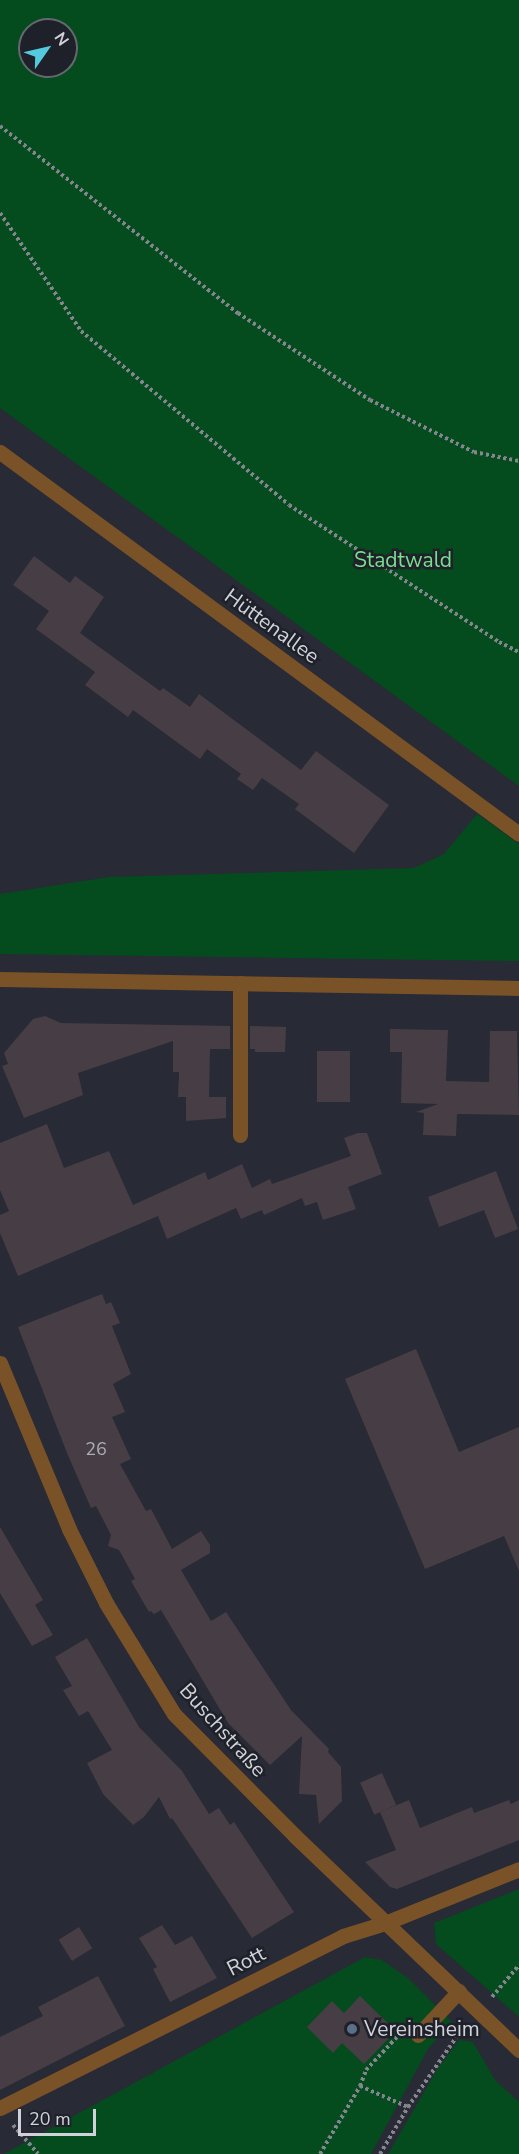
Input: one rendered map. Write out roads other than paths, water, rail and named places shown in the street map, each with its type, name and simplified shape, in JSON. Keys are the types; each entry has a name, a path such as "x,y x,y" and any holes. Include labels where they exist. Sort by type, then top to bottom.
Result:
{"street":[{"name":"Hüttenallee","path":"0,452 519,834"},
{"path":"0,979 519,988"},
{"path":"240,984 240,1135"},
{"name":"Buschstraße","path":"0,1363 69,1529 106,1603 174,1714 385,1923 519,2050"},
{"name":"Rott","path":"4,2113 344,1936 385,1923 519,1869"},
{"path":"418,2035 459,1991"}],"place":[{"name":"Vereinsheim","path":"352,2029"}],"park label":[{"name":"Stadtwald","path":"403,560"}]}
